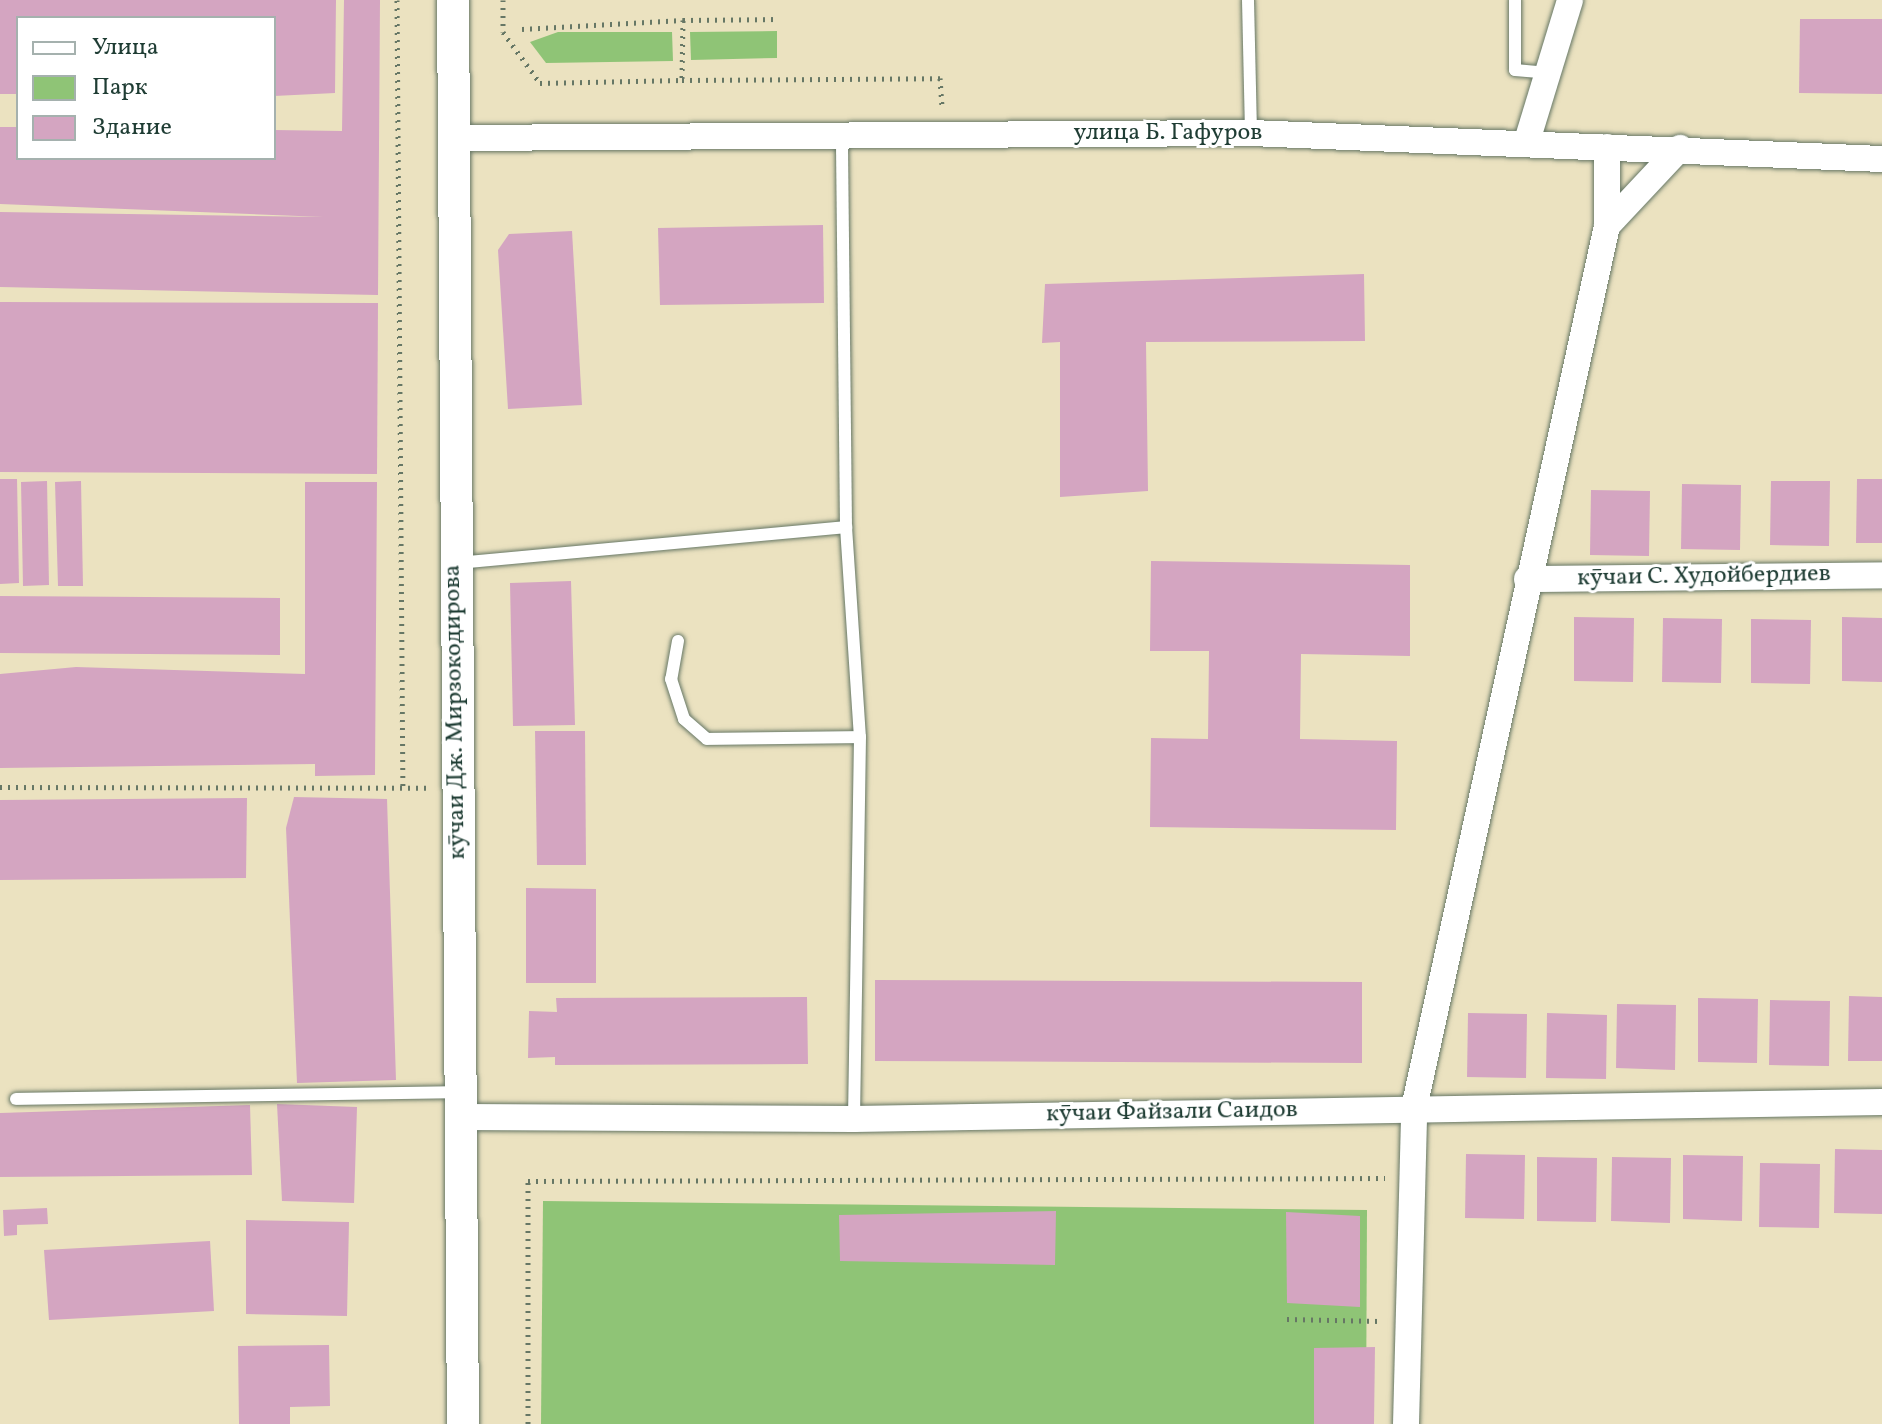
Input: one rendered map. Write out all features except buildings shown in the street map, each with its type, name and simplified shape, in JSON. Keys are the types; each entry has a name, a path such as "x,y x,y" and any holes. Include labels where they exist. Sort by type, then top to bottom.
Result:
{"street":[{"name":"кӯчаи Дж. Мирзокодирова","path":"453,0 463,1424"},
{"path":"1527,141 1570,0"},
{"name":"улица Б. Гафуров","path":"453,138 842,133 1251,133 1527,141 1882,159"},
{"path":"1406,1424 1414,1108 1527,579 1607,226 1607,147"},
{"path":"1607,226 1680,148"},
{"name":"кӯчаи С. Худойбердиев","path":"1527,579 1882,575"},
{"name":"кӯчаи Файзали Саидов","path":"461,1105 854,1119 1882,1102"}],"lane":[{"path":"1248,0 1251,133"},
{"path":"1515,0 1515,70 1548,73"},
{"path":"842,133 846,527 860,737 854,1119"},
{"path":"455,564 846,527"},
{"path":"678,641 671,679 684,719 707,739 860,737"},
{"path":"16,1099 461,1105"}],"path":[{"path":"397,0 403,791"},
{"path":"503,0 503,32 540,83 940,78 943,133"},
{"path":"522,29 683,20 776,19"},
{"path":"682,80 683,20"},
{"path":"0,787 403,791 457,785"},
{"path":"528,1424 528,1181 1396,1178"},
{"path":"1287,1319 1408,1321"}],"green space":[{"path":"777,31 777,58 691,60 690,32"},
{"path":"558,32 672,32 673,61 546,63 530,42"},
{"path":"543,1201 1367,1210 1366,1424 541,1424"}]}
